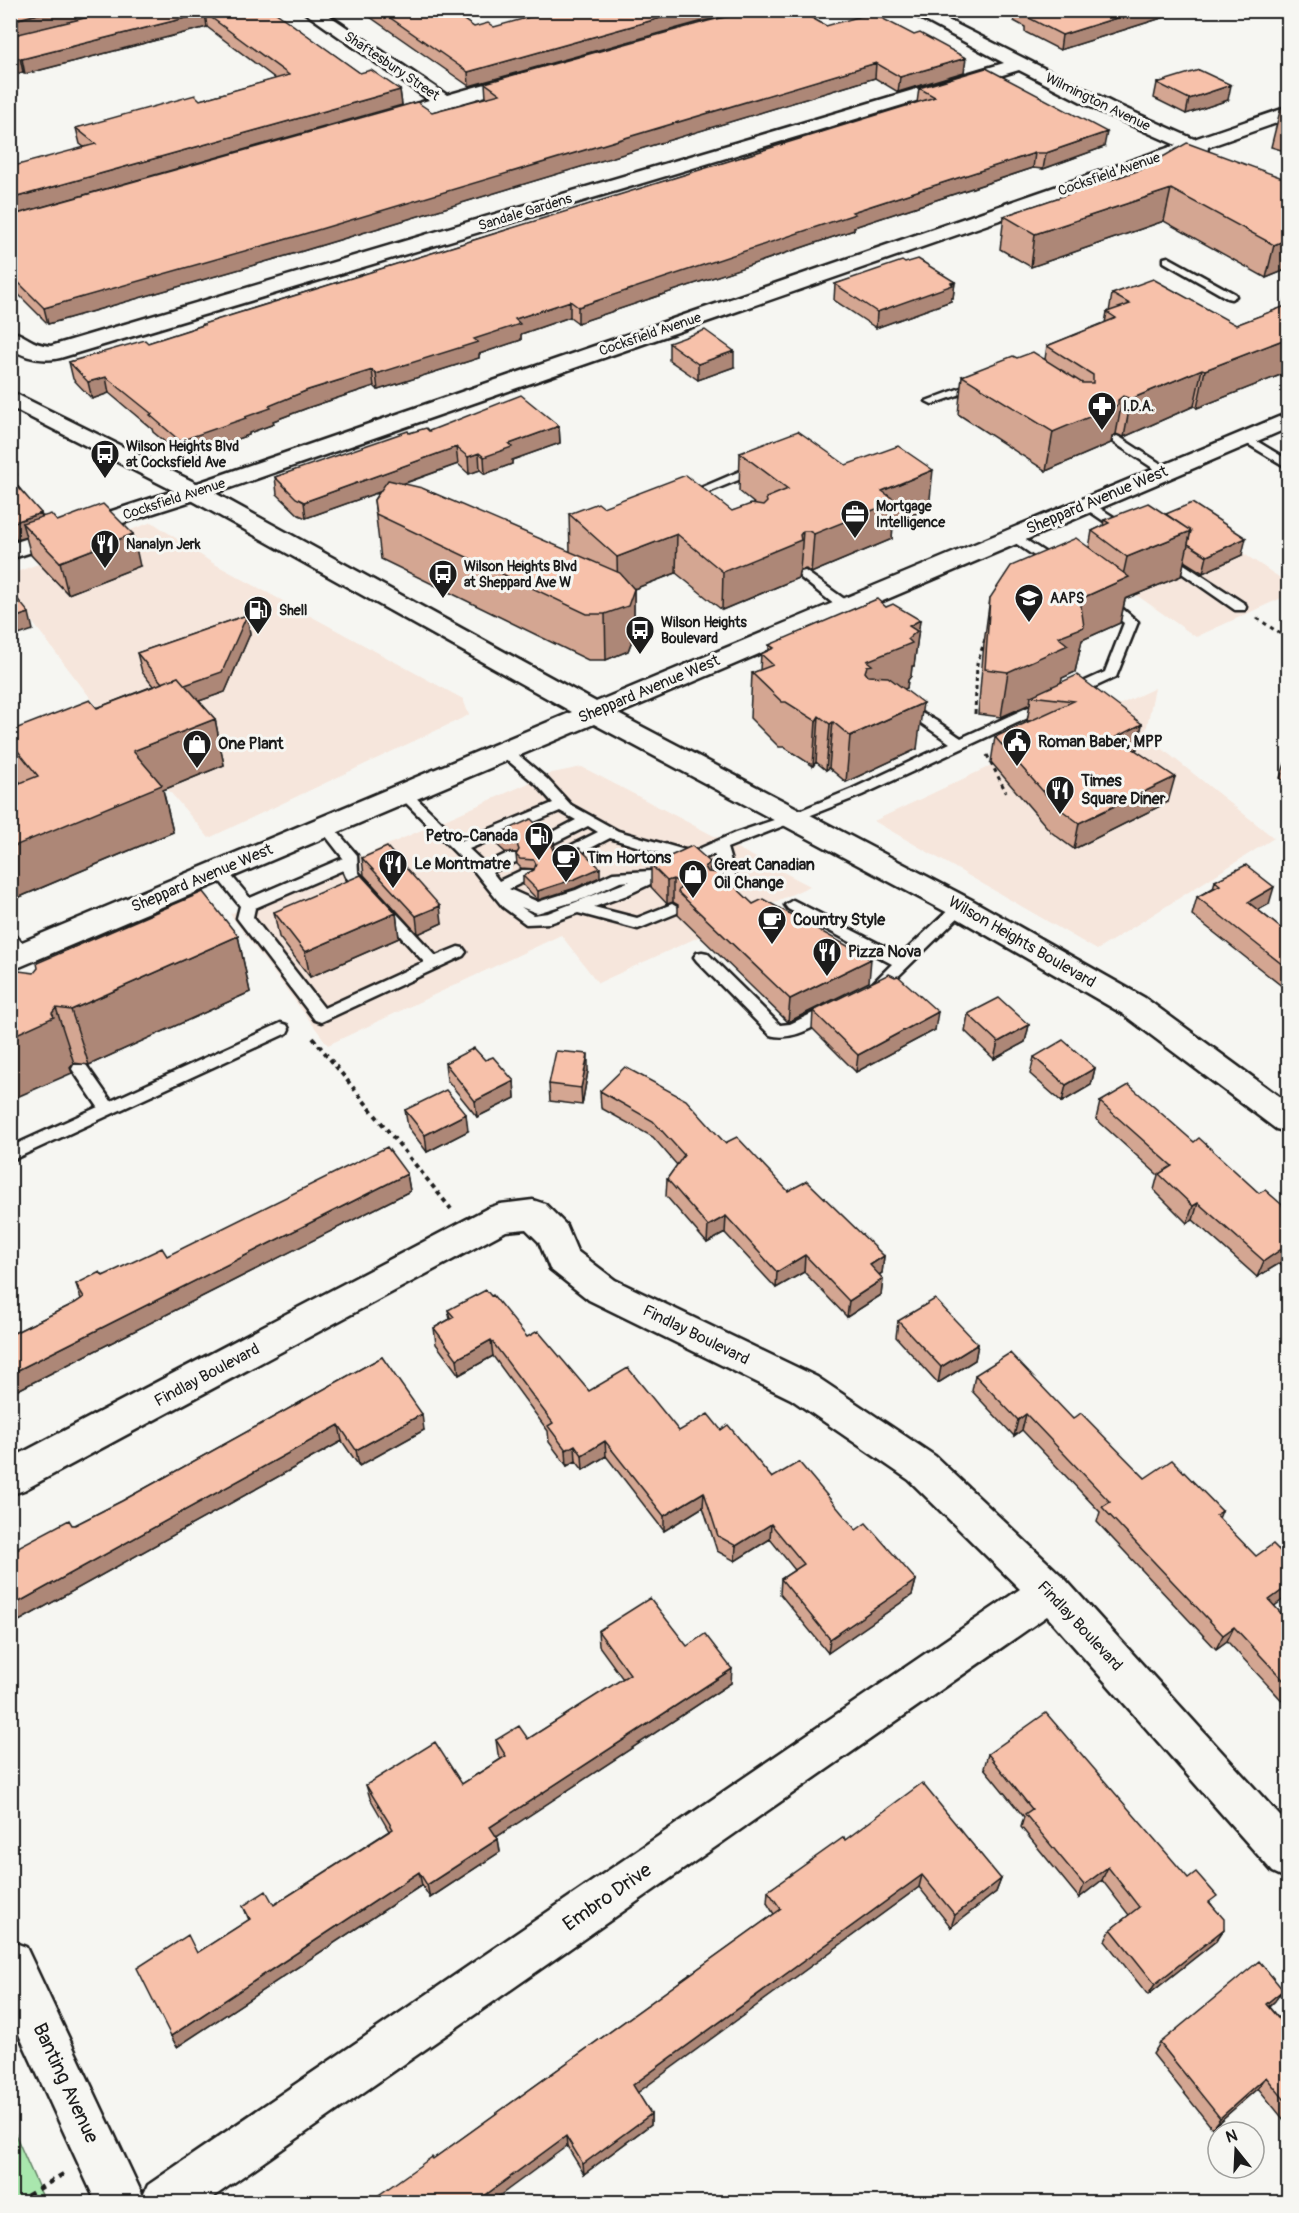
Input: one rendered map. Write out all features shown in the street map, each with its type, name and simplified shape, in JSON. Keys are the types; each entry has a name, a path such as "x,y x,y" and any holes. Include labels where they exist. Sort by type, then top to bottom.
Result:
{"street":[{"name":"Shaftesbury Street","path":"309,10 444,102"},
{"path":"739,20 825,10"},
{"name":"Wilmington Avenue","path":"913,10 1191,146 1224,158"},
{"name":"Sandale Gardens","path":"10,337 30,351 52,353 1020,64"},
{"path":"364,124 546,73"},
{"name":"Cocksfield Avenue","path":"10,552 195,492 1288,112"},
{"name":"Wilson Heights Boulevard","path":"10,398 195,492 593,712 961,907 1134,1006 1288,1120"},
{"name":"Sheppard Avenue West","path":"14,951 219,871 1288,420"},
{"name":"Findlay Boulevard","path":"10,1478 472,1235 500,1218 533,1214 554,1235 562,1259 602,1290 804,1388 922,1468 1050,1591 1288,1857"},
{"name":"Embro Drive","path":"165,2202 1050,1591"},
{"name":"Banting Avenue","path":"10,1963 121,2202"}],"lane":[{"path":"1168,260 1231,296"},
{"path":"932,401 988,380"},
{"path":"1245,438 1288,465"},
{"path":"1117,440 1166,471"},
{"path":"713,506 690,495 766,464"},
{"path":"1087,504 1240,607"},
{"path":"1012,535 1070,575"},
{"path":"805,575 845,606"},
{"path":"403,793 460,847 498,888 508,903 531,920 550,918 658,874 740,836 794,818 954,749 960,744 1111,674 1131,622 1097,595"},
{"path":"889,714 898,713 922,718 960,744"},
{"path":"504,750 542,782 563,804 588,820 610,832 694,858"},
{"path":"460,847 563,804"},
{"path":"545,842 588,820"},
{"path":"324,826 350,855 351,873 434,963"},
{"path":"561,857 610,832"},
{"path":"714,890 729,878 719,845"},
{"path":"482,871 511,858"},
{"path":"248,905 350,861"},
{"path":"219,871 248,905"},
{"path":"498,888 527,874"},
{"path":"498,888 537,908 581,894 618,878 658,874"},
{"path":"248,905 245,918 321,1016 458,952"},
{"path":"793,905 903,963"},
{"path":"860,996 879,986 961,907"},
{"path":"577,908 638,924 672,909"},
{"path":"702,957 776,1031 793,1030 841,1006"},
{"path":"10,1155 281,1029"},
{"path":"80,1069 108,1109"}],"path":[{"path":"1240,607 1288,639"},
{"path":"991,626 980,647 974,696 975,723 993,768 1006,792"},
{"path":"307,1030 472,1235"},
{"path":"18,2202 66,2172"}],"shaded area":[{"path":"1176,509 1288,583 1288,595 1196,637 1074,551"},
{"path":"152,522 211,562 463,699 469,715 209,838 89,696 11,594 11,574"},
{"path":"1155,688 1145,735 1274,838 1097,950 874,821"},
{"path":"582,767 810,886 598,983 561,935 328,1045 230,914 552,773"}],"green space":[{"path":"11,2125 45,2202 11,2202"}],"building":[{"path":"10,10 54,10 10,21"},
{"path":"118,10 272,10 360,73 371,70 400,90 10,199 10,167 96,144 76,128 195,95 200,100 289,75 205,13 22,59 10,60 10,36"},
{"path":"379,10 449,10 474,27 488,23 494,27 555,10 689,10 468,72"},
{"path":"798,10 826,26 872,13 914,35 920,33 966,58 900,77 876,63 294,237 44,308 10,274 10,216 417,102 432,112 500,94 485,83 708,21 752,11"},
{"path":"1024,10 1142,10 1062,35 1027,17 1034,15"},
{"path":"986,68 1107,132 852,212 855,214 578,307 570,301 515,319 520,324 474,339 478,342 376,374 372,370 308,390 246,418 180,441 150,415 152,414 106,377 88,382 69,362 145,340 148,343 935,97 919,88"},
{"path":"1199,70 1231,85 1189,99 1157,83"},
{"path":"1187,143 1288,180 1288,239 1274,245 1171,189 1035,234 1004,216 1140,170"},
{"path":"918,259 955,282 951,283 953,285 877,312 835,284 902,261 905,263"},
{"path":"1153,279 1236,325 1288,305 1288,338 1205,370 1202,369 1131,399 1123,396 1118,400 1118,405 1053,432 962,376 1013,356 1017,358 1033,352 1082,383 1093,383 1093,375 1047,346 1116,318 1107,312 1130,304 1112,294"},
{"path":"705,330 734,351 698,364 669,343"},
{"path":"521,395 559,426 509,444 512,447 484,457 479,453 468,457 456,447 304,502 296,498 275,477 408,431 409,433 426,428 429,431"},
{"path":"798,431 846,465 898,446 933,470 882,491 896,501 814,534 803,531 800,535 801,540 723,572 677,534 617,557 569,514 598,503 603,507 686,475 732,511 751,504 763,506 767,502 766,498 788,489 740,453"},
{"path":"10,478 41,513 10,522"},
{"path":"388,480 422,488 620,573 634,589 628,606 605,614 587,614 376,514 374,500"},
{"path":"1148,503 1191,531 1127,557 1092,531 1109,523 1104,520"},
{"path":"1192,503 1246,538 1207,556 1188,544 1191,531 1166,514"},
{"path":"103,504 133,534 60,562 22,523 51,514 57,521"},
{"path":"1076,538 1129,577 1080,599 1084,627 1058,637 1068,645 1008,672 985,669 990,598 1011,566"},
{"path":"10,590 29,613 10,619"},
{"path":"877,599 886,607 893,604 920,620 909,626 917,631 908,639 912,643 867,661 872,665 867,666 865,672 868,676 888,677 923,703 850,736 833,722 830,724 819,716 816,721 786,702 782,702 752,673 773,665 761,654 774,648 769,645"},
{"path":"247,615 222,672 185,685 178,677 162,683 137,653"},
{"path":"1077,675 1142,724 1116,737 1175,777 1079,823 1056,806 995,737 1074,701 1031,696"},
{"path":"178,677 215,719 133,751 162,785 10,848 10,787 38,776 10,741 10,731 90,700 97,708"},
{"path":"531,819 540,828 536,832 538,838 550,838 554,842 552,847 554,853 566,855 579,848 600,868 538,891 523,876 534,870 536,864 534,860 520,859 516,855 519,850 517,844 504,843 496,835"},
{"path":"692,846 710,862 705,867 708,872 721,873 753,904 763,899 871,959 790,999 678,892 682,884 673,879 667,881 651,865"},
{"path":"387,847 440,906 416,916 362,858"},
{"path":"1246,865 1274,887 1248,902 1288,934 1288,969 1197,897 1220,885 1215,881"},
{"path":"361,875 396,913 305,952 274,912"},
{"path":"203,892 238,936 71,1010 56,1008 52,1013 54,1017 10,1037 10,974 19,971 34,973 38,968 37,963"},
{"path":"889,974 898,976 938,1012 858,1055 813,1011"},
{"path":"999,998 1029,1025 998,1042 968,1014"},
{"path":"1063,1040 1095,1068 1066,1085 1034,1057"},
{"path":"474,1048 485,1060 493,1057 514,1081 475,1101 445,1063"},
{"path":"556,1051 588,1054 581,1088 549,1084"},
{"path":"625,1067 686,1100 725,1143 737,1137 788,1191 807,1181 884,1256 870,1265 883,1279 849,1301 805,1255 777,1272 726,1216 708,1226 667,1179 684,1155 653,1121 600,1091"},
{"path":"1129,1085 1194,1142 1199,1138 1259,1193 1265,1190 1288,1210 1288,1248 1286,1246 1264,1261 1198,1203 1193,1206 1159,1174 1172,1166 1100,1102"},
{"path":"446,1090 466,1114 425,1135 405,1110"},
{"path":"387,1147 407,1174 10,1374 10,1335 84,1297 76,1284 100,1272 103,1276 162,1248 167,1256"},
{"path":"486,1290 491,1296 493,1295 527,1337 538,1331 589,1391 628,1368 679,1431 708,1414 721,1430 728,1425 772,1478 799,1462 856,1530 866,1523 916,1580 830,1639 781,1579 804,1564 771,1524 736,1546 718,1536 704,1492 664,1516 605,1441 582,1455 575,1445 566,1450 548,1426 553,1423 491,1340 457,1359 434,1328 454,1317 448,1310"},
{"path":"935,1299 978,1344 941,1367 898,1321"},
{"path":"1010,1353 1073,1419 1081,1413 1145,1478 1172,1460 1222,1511 1216,1515 1256,1556 1273,1544 1288,1559 1288,1586 1269,1600 1288,1621 1288,1685 1234,1627 1223,1635 1102,1507 1110,1502 1026,1414 1018,1420 975,1375"},
{"path":"382,1357 422,1414 356,1450 339,1425 10,1607 10,1554 19,1549 18,1547 69,1520 72,1525 75,1525 122,1501"},
{"path":"650,1598 687,1646 705,1634 732,1669 490,1827 498,1839 427,1885 419,1872 171,2036 137,1968 188,1935 197,1953 250,1919 243,1906 266,1891 274,1905 393,1829 366,1785 435,1742 462,1784 506,1756 496,1740 519,1726 528,1739 630,1674 598,1631"},
{"path":"1046,1713 1188,1878 1196,1872 1217,1896 1209,1902 1224,1919 1224,1929 1155,1984 1111,1929 1139,1907 1108,1867 1084,1885 1025,1814 1032,1809 988,1754"},
{"path":"922,1783 1001,1879 955,1915 922,1875 633,2085 651,2114 583,2164 566,2136 476,2202 369,2202 432,2157 433,2159 781,1909 768,1891 844,1837 845,1840"},
{"path":"1259,1961 1283,1990 1266,2004 1288,2030 1288,2104 1266,2077 1220,2118 1160,2043"}],"place":[{"name":"I.D.A.","path":"1102,432"},
{"name":"Wilson Heights Blvd at Cocksfield Ave","path":"105,480"},
{"name":"Mortgage Intelligence","path":"855,540"},
{"name":"Nanalyn Jerk","path":"105,570"},
{"name":"Wilson Heights Blvd at Sheppard Ave W","path":"443,600"},
{"name":"AAPS","path":"1029,624"},
{"name":"Shell","path":"258,636"},
{"name":"Wilson Heights Boulevard","path":"640,656"},
{"name":"Roman Baber, MPP","path":"1017,768"},
{"name":"One Plant","path":"197,770"},
{"name":"Times Square Diner","path":"1060,816"},
{"name":"Petro-Canada","path":"539,862"},
{"name":"Tim Hortons","path":"566,884"},
{"name":"Le Montmatre","path":"393,890"},
{"name":"Great Canadian Oil Change","path":"693,900"},
{"name":"Country Style","path":"772,946"},
{"name":"Pizza Nova","path":"827,978"}]}
